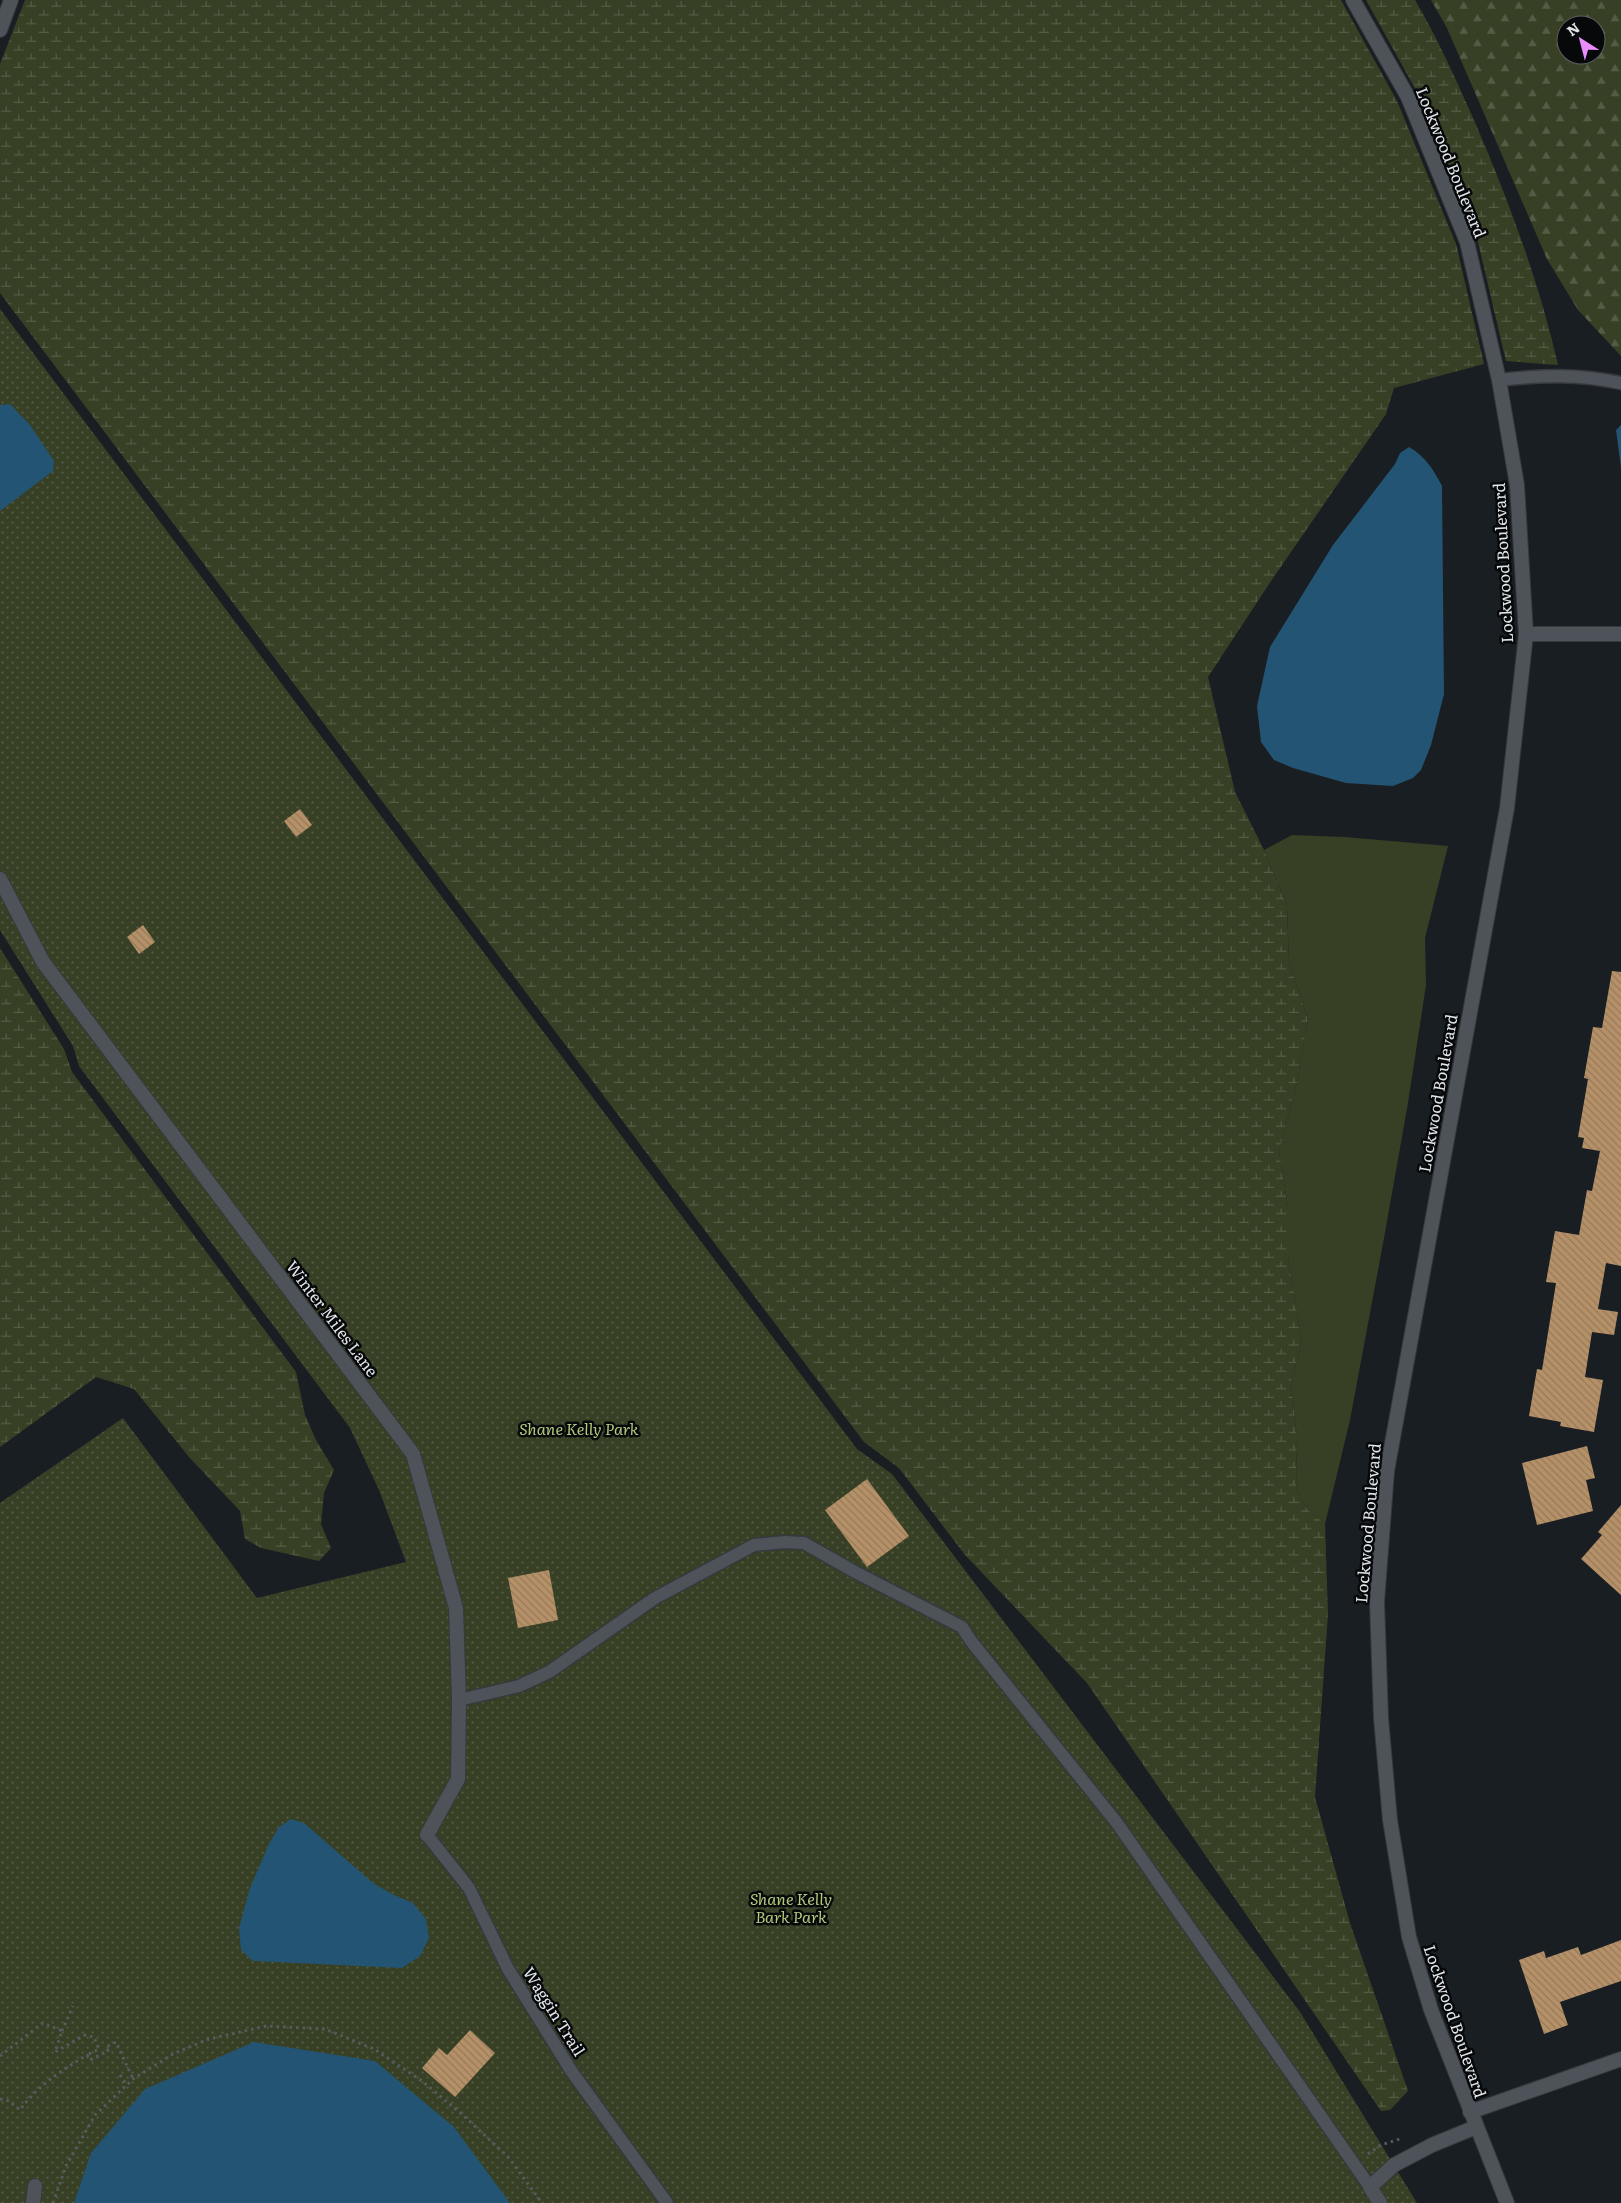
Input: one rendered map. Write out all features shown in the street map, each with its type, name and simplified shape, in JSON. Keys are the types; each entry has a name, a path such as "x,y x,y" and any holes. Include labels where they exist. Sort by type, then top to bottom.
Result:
{"street":[{"path":"0,30 12,0"},
{"name":"Lockwood Boulevard","path":"1354,0 1408,97 1467,242 1499,380 1517,485 1526,634 1507,808 1387,1472 1377,1602 1381,1718 1390,1820 1409,1937 1431,2010 1507,2203"},
{"path":"1526,634 1621,634"},
{"name":"Winter Miles Lane","path":"0,879 43,962 414,1454 456,1608 459,1700 458,1779 427,1835"},
{"path":"1470,2112 1621,2059"},
{"path":"1380,2203 1370,2187 1394,2165 1432,2145 1476,2127"},
{"path":"33,2203 35,2186"}],"lane":[{"path":"1499,380 1549,375 1600,379 1621,383"},
{"path":"459,1700 519,1686 549,1672 655,1598 754,1545 785,1542 804,1543 855,1572 962,1627 1117,1823 1370,2187"},
{"name":"Waggin Trail","path":"427,1835 470,1888 508,1970 560,2049 572,2072 667,2203"}],"path":[{"path":"0,2099 9,2101 20,2110 34,2092 49,2079 99,2049 94,2037 85,2035 55,2052 73,2006"},
{"path":"0,2056 43,2023 62,2031"},
{"path":"53,2203 66,2166 95,2115 133,2079 173,2054 209,2039 266,2026 325,2029 374,2049 422,2081 464,2116 509,2158 542,2203"},
{"path":"87,2055 90,2060 108,2052 106,2047 116,2042 133,2079"},
{"path":"120,2075 127,2085"}],"green space":[{"path":"25,0 1341,0 1397,101 1456,244 1484,364 1394,388 1386,414 1269,584 1208,677 1235,792 1264,850 1287,905 1289,962 1308,1019 1297,1082 1279,1151 1288,1207 1288,1258 1302,1341 1291,1383 1297,1437 1296,1489 1307,1509 1325,1524 1328,1614 1315,1797 1350,1923 1408,2091 1390,2110 1381,2111 1087,1683 965,1555 899,1468 864,1442 0,293 0,64"},
{"path":"1366,0 1415,0 1431,29 1474,120 1511,210 1542,302 1558,365 1506,361 1477,238 1417,92"},
{"path":"1431,0 1621,0 1621,356 1578,310 1547,259 1447,28"},
{"path":"0,309 857,1449 892,1474 1300,2012 1417,2203 0,2203 0,1503 123,1418 257,1598 406,1562 379,1490 350,1428 79,1066 73,1046 0,930"},
{"path":"1292,835 1345,837 1448,846 1425,938 1426,985 1408,1103 1384,1238 1350,1420 1325,1524 1307,1509 1296,1489 1297,1437 1291,1383 1302,1341 1288,1258 1288,1207 1279,1151 1297,1082 1308,1019 1289,962 1287,905 1264,850"},
{"path":"0,948 64,1049 72,1072 296,1372 305,1415 316,1440 334,1470 324,1493 321,1524 331,1548 319,1561 261,1548 245,1539 240,1511 189,1457 134,1389 96,1377 0,1447"}],"water":[{"path":"10,404 30,425 54,461 53,471 0,511 0,405"},
{"path":"1621,425 1621,468 1616,430"},
{"path":"1409,447 1428,464 1442,486 1444,694 1431,745 1421,770 1413,778 1393,786 1346,783 1293,768 1274,760 1261,742 1257,706 1270,647 1333,545 1395,464 1400,453"},
{"path":"291,1819 304,1823 373,1883 413,1903 426,1919 429,1938 420,1956 402,1968 253,1961 241,1950 239,1928 250,1888 269,1844 279,1827"},
{"path":"254,2042 375,2061 454,2127 510,2203 74,2203 91,2153 145,2089"}],"building":[{"path":"300,809 312,825 296,837 284,821"},
{"path":"143,925 155,942 139,954 127,937"},
{"path":"1612,971 1621,972 1621,1266 1606,1263 1598,1309 1618,1312 1614,1335 1592,1332 1585,1377 1603,1380 1594,1432 1560,1426 1561,1422 1529,1416 1537,1369 1542,1370 1556,1283 1546,1282 1555,1231 1579,1235 1587,1190 1592,1191 1600,1151 1582,1148 1584,1138 1578,1137 1588,1079 1584,1078 1593,1027 1602,1028"},
{"path":"1587,1446 1595,1478 1586,1480 1593,1511 1537,1525 1522,1463"},
{"path":"867,1479 909,1536 867,1567 825,1510"},
{"path":"1621,1505 1621,1595 1581,1559 1602,1535 1598,1532"},
{"path":"549,1570 558,1620 518,1628 508,1578"},
{"path":"1621,1940 1621,1981 1560,2002 1568,2025 1544,2034 1519,1960 1544,1951 1546,1958 1578,1947 1581,1955"},
{"path":"470,2030 495,2053 455,2097 422,2068 439,2048 447,2055"}],"park label":[{"name":"Shane Kelly Park","path":"579,1428"},
{"name":"Shane Kelly Bark Park","path":"791,1907"}]}
